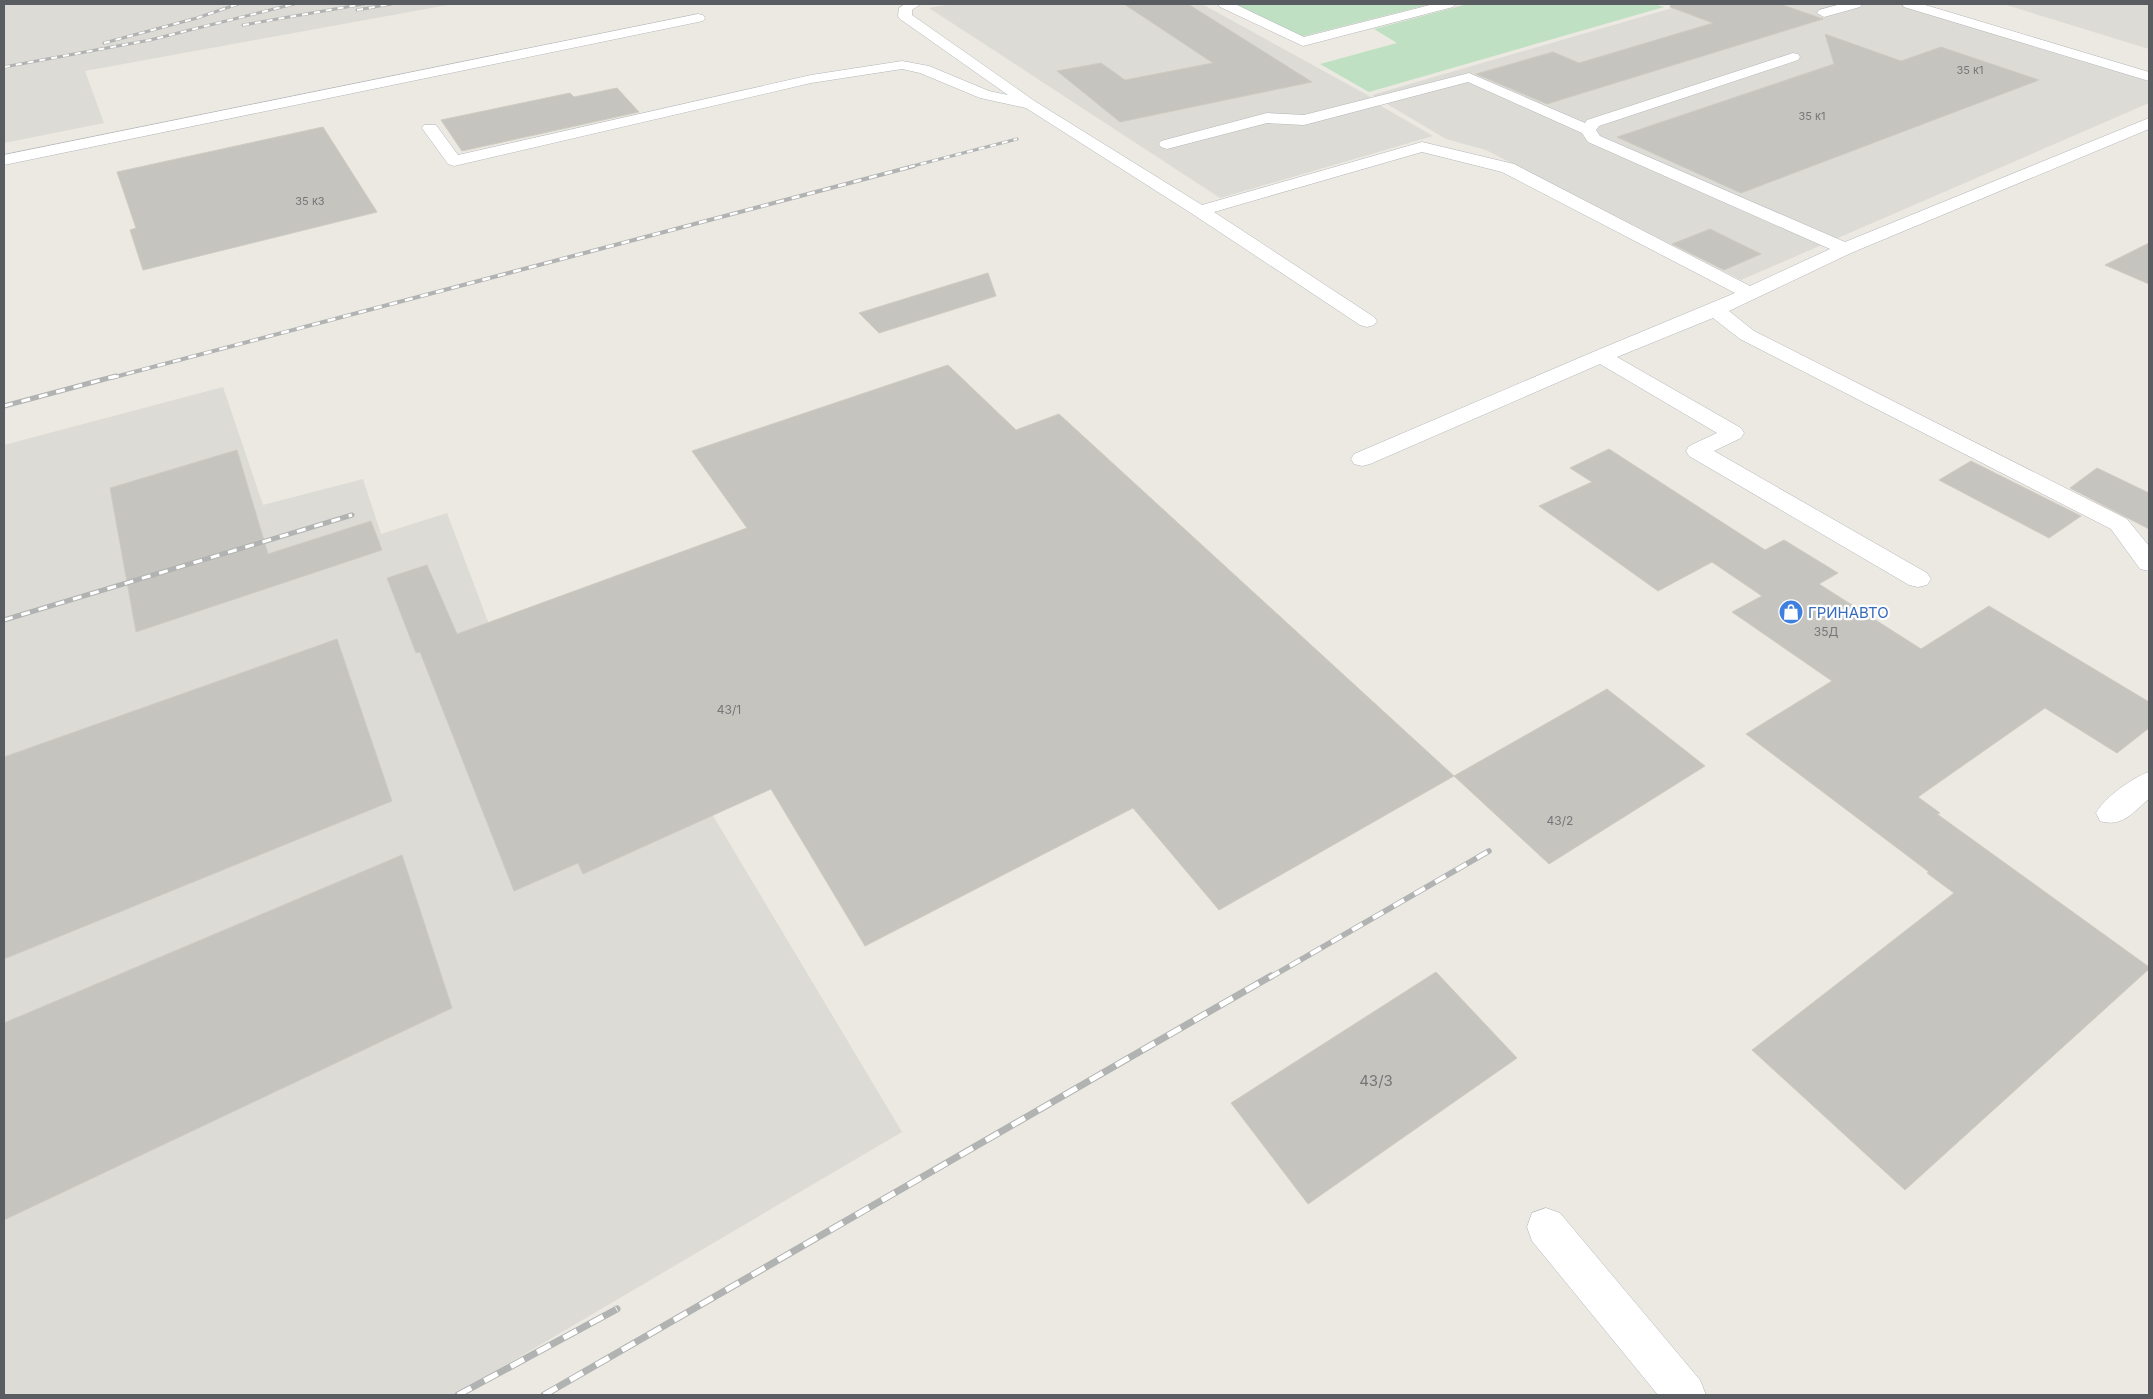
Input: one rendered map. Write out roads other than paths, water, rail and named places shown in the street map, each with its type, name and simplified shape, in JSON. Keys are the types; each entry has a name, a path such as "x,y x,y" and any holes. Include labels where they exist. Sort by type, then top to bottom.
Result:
{"street":[{"path":"915,4 906,8 905,16 1031,105 1200,211 1367,321"},
{"path":"1225,4 1303,42 1448,4"},
{"path":"1824,14 1855,4"},
{"path":"1909,4 2149,77"},
{"path":"4,160 698,18"},
{"path":"1588,130 1593,123 1792,57"},
{"path":"430,128 454,161 811,79 902,65 924,68 985,95 1031,105"},
{"path":"1167,144 1267,118 1304,120 1468,77 1588,130 1594,139 1845,249"},
{"path":"1362,459 1600,356 1715,310 1845,249 2149,123"},
{"path":"1200,211 1422,147 1508,168 1751,294"},
{"path":"1715,310 1746,335 2119,524 2149,563"},
{"path":"1600,356 1733,433 1698,451 1918,579"},
{"path":"2110,813 2149,783"},
{"path":"1546,1227 1685,1395"}],"railway":[{"path":"104,43 197,18 238,4"},
{"path":"4,67 150,40 294,4"},
{"path":"243,25 364,4"},
{"path":"357,10 391,4"},
{"path":"909,167 1017,139"},
{"path":"111,378 914,166"},
{"path":"4,406 116,376"},
{"path":"4,620 352,515"},
{"path":"1269,978 1489,851"},
{"path":"544,1395 1271,976"},
{"path":"458,1395 617,1309"}],"place":[{"name":"ГРИНАВТО","path":"1791,612"}]}
